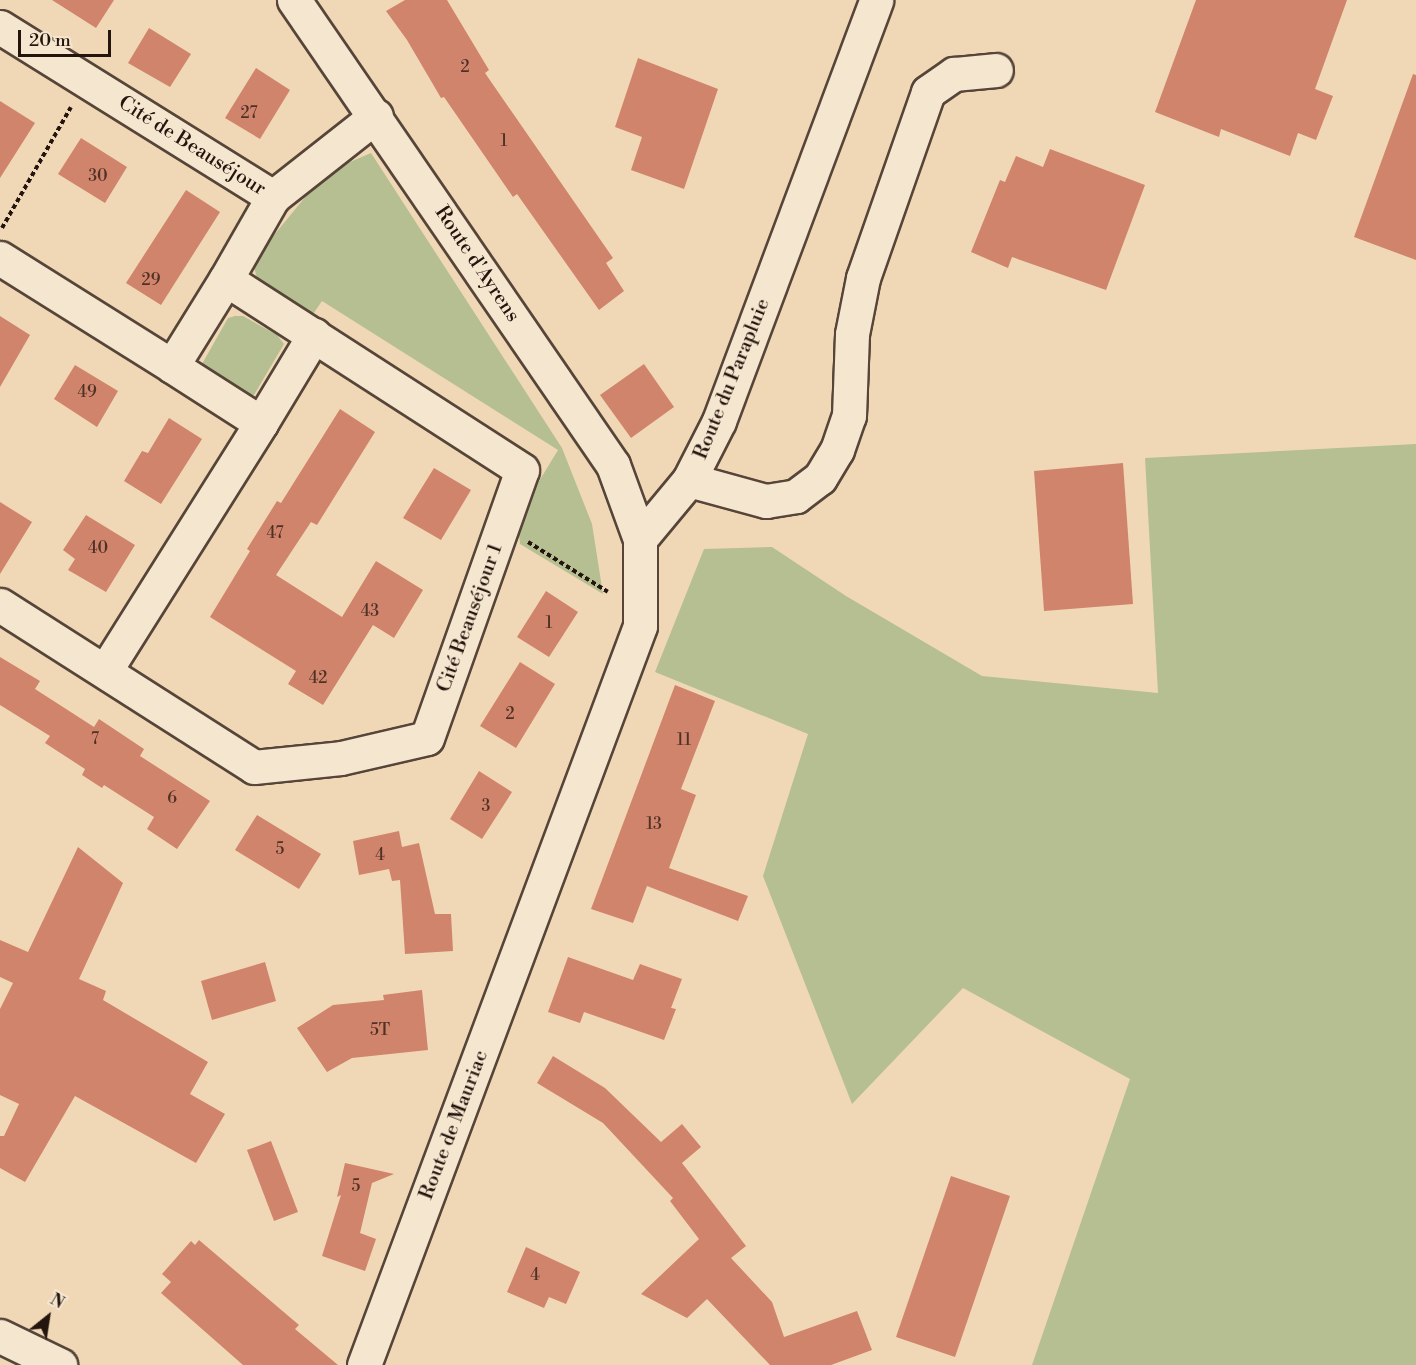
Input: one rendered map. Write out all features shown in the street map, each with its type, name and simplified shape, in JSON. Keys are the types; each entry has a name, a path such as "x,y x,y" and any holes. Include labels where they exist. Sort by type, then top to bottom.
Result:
{"street":[{"name":"Route d'Ayrens","path":"294,0 376,116 613,465 640,539"},
{"name":"Route du Parapluie","path":"640,539 689,480 719,421 876,0"},
{"name":"Cité de Beauséjour","path":"0,27 273,197 376,116"},
{"path":"689,480 766,501 796,496 820,478 837,450 849,416 852,334 863,278 928,92 954,74 996,70"},
{"path":"172,366 273,197"},
{"path":"0,258 261,423"},
{"name":"Cité Beauséjour 1","path":"0,605 254,767 341,758 426,738 522,470 226,279"},
{"path":"105,671 314,335"},
{"path":"640,539 640,609"},
{"name":"Route de Mauriac","path":"364,1365 640,626 640,609"},
{"path":"0,1336 60,1365"}],"path":[{"path":"0,232 86,81"},
{"path":"503,525 593,584 640,609"}],"green space":[{"path":"371,153 562,448 592,524 603,594 520,544 518,527 527,501 558,450 322,301 309,320 259,286 254,267 261,251 306,196 336,168"},
{"path":"243,316 277,335 284,344 254,395 245,394 202,364 228,318"},
{"path":"1416,444 1416,1365 1032,1365 1130,1079 963,988 852,1104 763,876 808,734 655,672 704,549 772,547 846,596 982,676 1158,693 1145,458"}],"building":[{"path":"52,0 114,0 96,28"},
{"path":"405,0 447,0 489,70 485,73 613,258 606,263 624,291 599,310 517,194 513,197 444,97 441,98 407,40 386,11"},
{"path":"1196,0 1347,0 1315,89 1333,96 1316,140 1298,133 1290,156 1221,129 1219,137 1155,112"},
{"path":"149,28 191,54 170,87 128,63"},
{"path":"638,58 718,89 684,189 631,170 642,137 615,127"},
{"path":"256,68 290,90 260,139 225,118"},
{"path":"1413,74 1416,75 1416,260 1354,237"},
{"path":"0,101 35,123 0,178"},
{"path":"81,138 127,167 105,203 58,174"},
{"path":"1050,149 1145,185 1106,290 1012,257 1008,268 971,252 1000,180 1005,182 1016,156 1043,167"},
{"path":"186,190 220,212 161,305 126,283"},
{"path":"0,316 30,335 0,387"},
{"path":"644,364 674,407 631,438 600,395"},
{"path":"75,365 118,391 97,427 54,399"},
{"path":"340,409 375,432 317,525 311,522 276,575 342,617 376,561 423,590 394,638 373,625 323,705 288,684 296,671 210,617 250,551 247,549 277,501 281,503"},
{"path":"169,418 202,439 161,504 124,481 142,451 148,453"},
{"path":"1123,463 1133,604 1044,611 1034,471"},
{"path":"434,468 471,490 441,540 403,518"},
{"path":"0,502 32,522 0,574"},
{"path":"86,515 135,545 106,592 68,570 75,559 63,550"},
{"path":"546,591 578,612 549,657 517,637"},
{"path":"0,657 40,681 35,689 94,727 99,719 144,749 140,756 210,801 177,849 147,829 154,817 104,785 102,788 82,775 85,769 45,743 50,736 0,705"},
{"path":"520,662 555,684 516,748 480,726"},
{"path":"675,685 715,701 681,789 696,795 669,868 748,896 738,921 647,886 633,923 591,909"},
{"path":"479,771 512,792 482,839 450,819"},
{"path":"257,815 321,854 299,889 235,850"},
{"path":"399,831 402,847 419,843 435,914 451,914 453,951 405,954 400,880 392,881 389,869 359,875 353,841"},
{"path":"78,847 123,883 79,979 106,991 103,1000 208,1062 190,1094 225,1114 196,1163 75,1096 25,1182 0,1168 0,1136 4,1136 19,1104 0,1095 0,1009 13,983 0,977 0,940 28,952"},
{"path":"568,957 633,980 640,964 682,979 671,1008 676,1009 664,1040 584,1012 580,1023 548,1012"},
{"path":"265,962 276,1001 212,1020 201,981"},
{"path":"422,990 428,1050 352,1058 327,1072 297,1028 333,1005 384,1000 383,995"},
{"path":"553,1056 605,1088 661,1142 682,1124 701,1147 682,1163 746,1246 731,1258 772,1302 784,1337 857,1311 872,1350 831,1365 770,1365 707,1299 687,1318 641,1294 699,1239 670,1201 673,1198 603,1123 537,1083"},
{"path":"271,1141 298,1212 274,1221 247,1150"},
{"path":"345,1163 394,1174 372,1183 360,1233 376,1239 365,1271 322,1256 341,1195 337,1197"},
{"path":"951,1176 1010,1196 955,1357 896,1337"},
{"path":"199,1240 299,1325 295,1329 338,1365 243,1365 161,1293 171,1282 162,1274 191,1241 195,1245"},
{"path":"526,1247 580,1272 566,1304 549,1297 544,1308 507,1292"}]}
